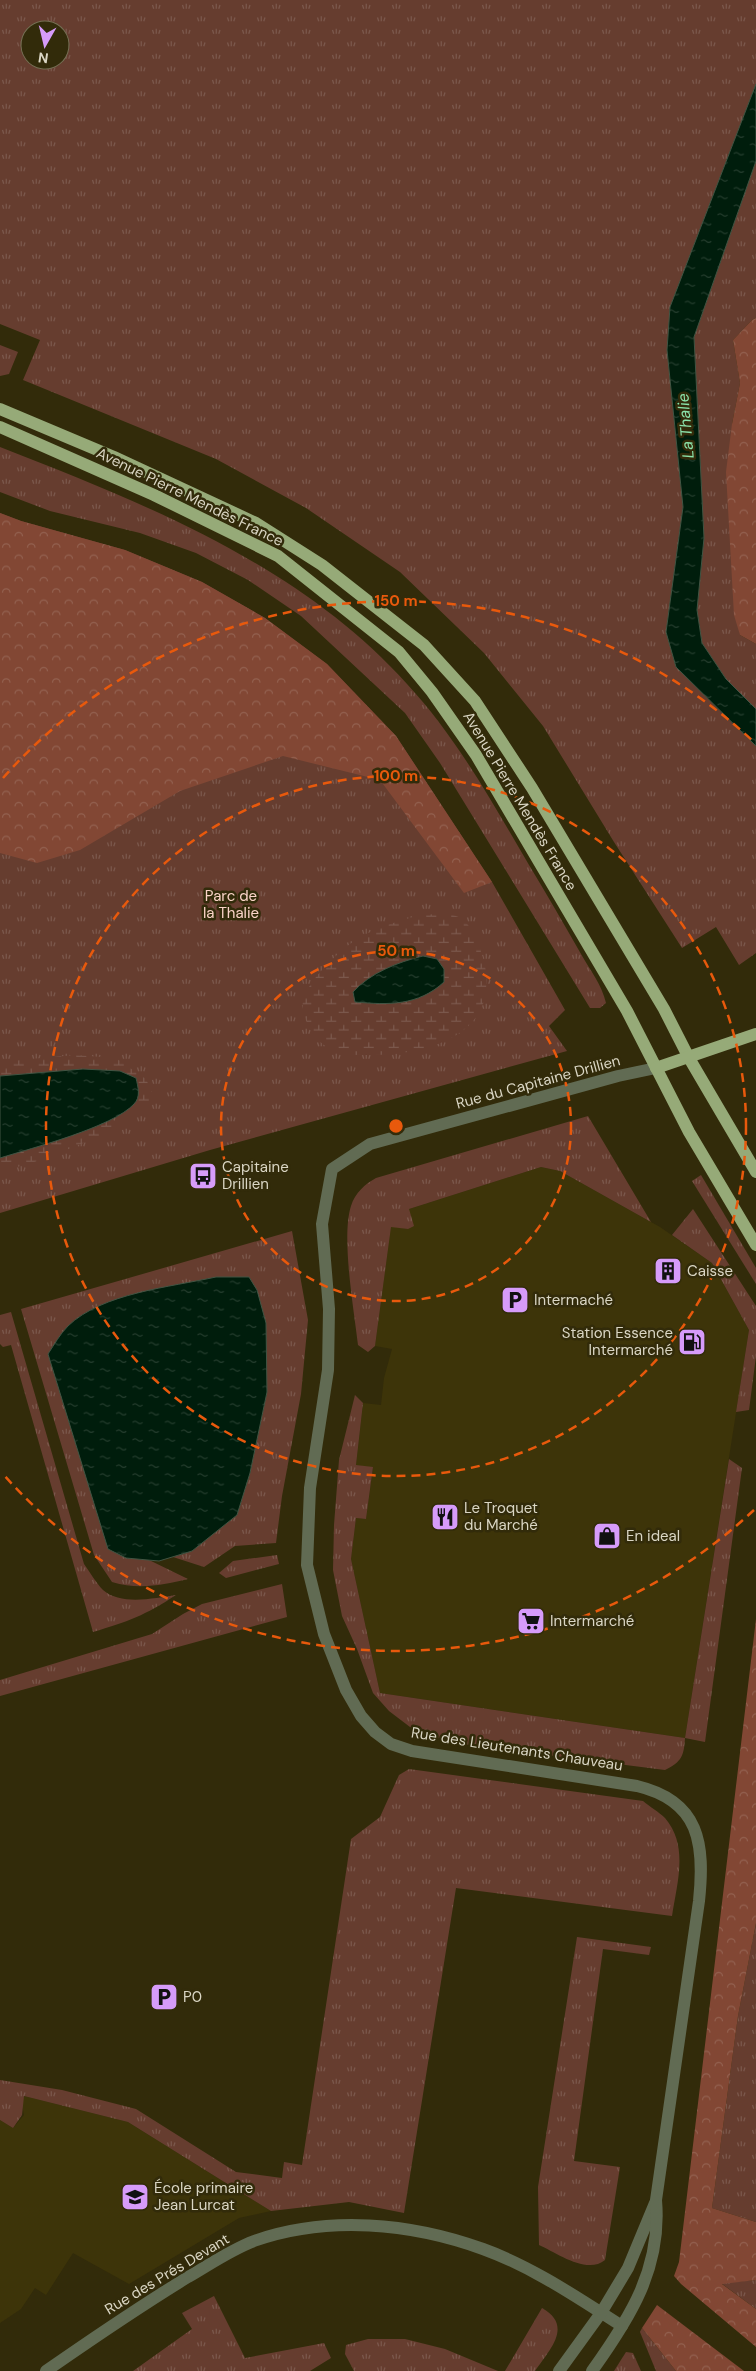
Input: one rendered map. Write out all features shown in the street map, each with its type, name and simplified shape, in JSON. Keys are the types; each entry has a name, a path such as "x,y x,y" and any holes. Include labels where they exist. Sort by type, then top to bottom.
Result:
{"main road":[{"name":"Avenue Pierre Mendès France","path":"0,409 114,457 256,523 322,565 424,645 475,701 499,737 664,1009 689,1058 756,1172"},
{"name":"Avenue Pierre Mendès France","path":"0,427 154,495 278,556 399,652 432,692 476,755 627,1010 689,1132 756,1244"},
{"name":"Rue du Capitaine Drillien","path":"656,1068 756,1034"}],"street":[{"name":"Rue du Capitaine Drillien","path":"332,1169 370,1144 618,1076 656,1068"},
{"name":"Rue des Lieutenants Chauveau","path":"332,1169 322,1224 329,1309 328,1370 310,1488 307,1565 324,1634 346,1690 362,1716 375,1732 391,1744 428,1754 651,1789 664,1794 680,1807 697,1835 701,1850 701,1877 656,2200 656,2238 650,2267 638,2299 592,2371"},
{"name":"Rue des Lieutenants Chauveau","path":"559,2371 601,2313 628,2268 656,2200"},
{"name":"Rue des Prés Devant","path":"46,2371 162,2293 225,2255 253,2242 284,2232 314,2227 359,2225 403,2229 442,2237 484,2250 521,2266 622,2326"}],"shaded area":[{"path":"541,1167 560,1171 660,1227 712,1263 749,1330 685,1738 380,1693 351,1559 356,1518 366,1519 373,1468 356,1465 363,1403 381,1405 384,1378 392,1349 375,1346 391,1226 408,1229 409,1209"},
{"name":"École primaire Jean Lurcat","path":"24,2096 128,2122 271,2211 239,2218 129,2284 73,2253 46,2295 35,2288 21,2309 0,2323 0,2120 13,2128 24,2115 22,2105"}],"green space":[{"path":"0,0 756,0 756,84 670,307 667,350 683,507 666,632 676,667 756,746 756,953 739,965 716,927 682,948 543,726 484,653 400,572 306,508 216,459 23,380 40,340 0,324"},
{"path":"756,161 756,318 733,340 740,383 732,424 740,635 756,644 756,709 726,679 702,643 697,610 704,538 694,337"},
{"path":"756,318 756,644 740,635 734,615 726,472 732,424 740,383 733,340"},
{"path":"0,345 18,352 9,374 0,376"},
{"path":"0,447 110,491 218,542 270,572 319,605 365,642 407,684 458,748 602,990 606,1003 600,1008 590,1008 440,763 405,713 301,616 248,580 196,553 140,533 50,511 0,492"},
{"name":"Parc de la Thalie","path":"0,513 21,521 125,550 202,582 265,618 327,664 396,736 492,882 565,1010 549,1026 567,1051 210,1150 0,1213"},
{"path":"0,513 21,521 125,550 202,582 265,618 327,664 396,736 492,882 464,893 380,780 283,756 180,791 80,850 37,863 0,853"},
{"path":"449,914 459,917 471,929 480,949 487,978 484,1001 474,1020 458,1034 437,1044 413,1051 354,1055 326,1047 315,1037 305,1017 303,1002 309,987 329,962 350,944 375,930 419,915","holes":["444,969 443,982 434,991 393,1005"]},
{"path":"75,1055 116,1058 146,1079 152,1093 151,1108 135,1103 139,1093 83,1069 0,1076 0,1062"},
{"path":"588,1116 651,1222 560,1171 541,1167 409,1209 414,1226 408,1229 391,1227 375,1346 368,1352 358,1345 349,1274 347,1236 351,1206 361,1189 376,1178"},
{"path":"111,1119 126,1126 41,1160 0,1172 0,1158 71,1136"},
{"path":"701,1175 756,1268 756,1284 692,1181"},
{"path":"693,1209 756,1306 756,1356 749,1410 736,1412 749,1330 712,1263 672,1235"},
{"path":"292,1231 308,1320 301,1394 282,1496 276,1543 235,1546 204,1567 173,1557 192,1551 237,1515 250,1473 267,1392 126,1558 149,1560 188,1579 160,1585 141,1586 112,1582 94,1555 21,1309"},
{"path":"11,1312 84,1564 95,1581 110,1595 138,1600 176,1595 136,1617 93,1632 11,1345 3,1347 0,1344 0,1315"},
{"path":"355,1395 363,1403 356,1465 373,1467 366,1519 356,1518 351,1559 380,1693 685,1738 683,1753 679,1761 665,1770 462,1744 430,1736 410,1727 389,1711 373,1693 357,1649 342,1616 333,1570 339,1460"},
{"path":"729,1459 742,1468 705,1742 685,1738"},
{"path":"277,1555 279,1564 226,1578 219,1573 233,1561"},
{"path":"282,1584 287,1617 0,1696 0,1680 152,1634 202,1604"},
{"path":"756,1619 756,1923 738,2016 712,2208 756,2222 756,2280 722,2284 756,2309 756,2347 674,2276 679,2262"},
{"path":"409,1769 643,1801 665,1818 672,1829 677,1840 679,1865 672,1916 456,1888 404,2213 349,2202 271,2211 128,2122 24,2096 22,2115 13,2128 0,2120 0,2080 62,2090 136,2109 236,2172 282,2178 284,2162 302,2165 351,1839 380,1817 399,1775"},
{"path":"756,1923 756,2222 712,2208 738,2016"},
{"path":"577,1937 651,1947 649,1955 603,1949 574,2161 620,2167 605,2260 598,2264 590,2265 572,2261 539,2245 538,2187"},
{"path":"756,2280 756,2309 721,2283"},
{"path":"214,2296 245,2358 324,2343 331,2358 310,2371 133,2371 192,2329 182,2313"},
{"path":"657,2305 744,2371 676,2371 642,2328"},
{"path":"542,2308 556,2322 558,2330 552,2347 535,2371 505,2371"},
{"path":"642,2328 676,2371 656,2371 640,2332"},
{"path":"368,2339 405,2339 445,2349 498,2371 354,2371 345,2354 346,2345"},
{"path":"626,2352 633,2353 641,2371 614,2371"}],"water":[{"name":"La Thalie","path":"756,84 756,161 694,337 704,538 697,610 702,643 726,679 756,709 756,746 676,667 666,632 683,507 667,350 670,307"},
{"path":"423,956 437,959 444,969 444,982 434,990 424,996 402,1002 379,1004 355,1002 353,992 368,979 394,965"},
{"path":"83,1069 120,1071 136,1078 138,1098 124,1113 91,1129 0,1158 0,1076"},
{"path":"216,1277 249,1277 257,1290 266,1323 267,1392 250,1473 237,1515 192,1551 159,1561 126,1558 108,1549 48,1354 68,1326 82,1315 99,1306 158,1288"}],"place":[{"name":"Capitaine Drillien","path":"203,1176"},
{"name":"Caisse","path":"668,1271"},
{"name":"Intermaché","path":"515,1300"},
{"name":"Station Essence Intermarché","path":"692,1342"},
{"name":"Le Troquet du Marché","path":"445,1517"},
{"name":"En ideal","path":"607,1536"},
{"name":"Intermarché","path":"531,1621"},
{"name":"P0","path":"164,1997"},
{"name":"École primaire Jean Lurcat","path":"135,2197"}]}
